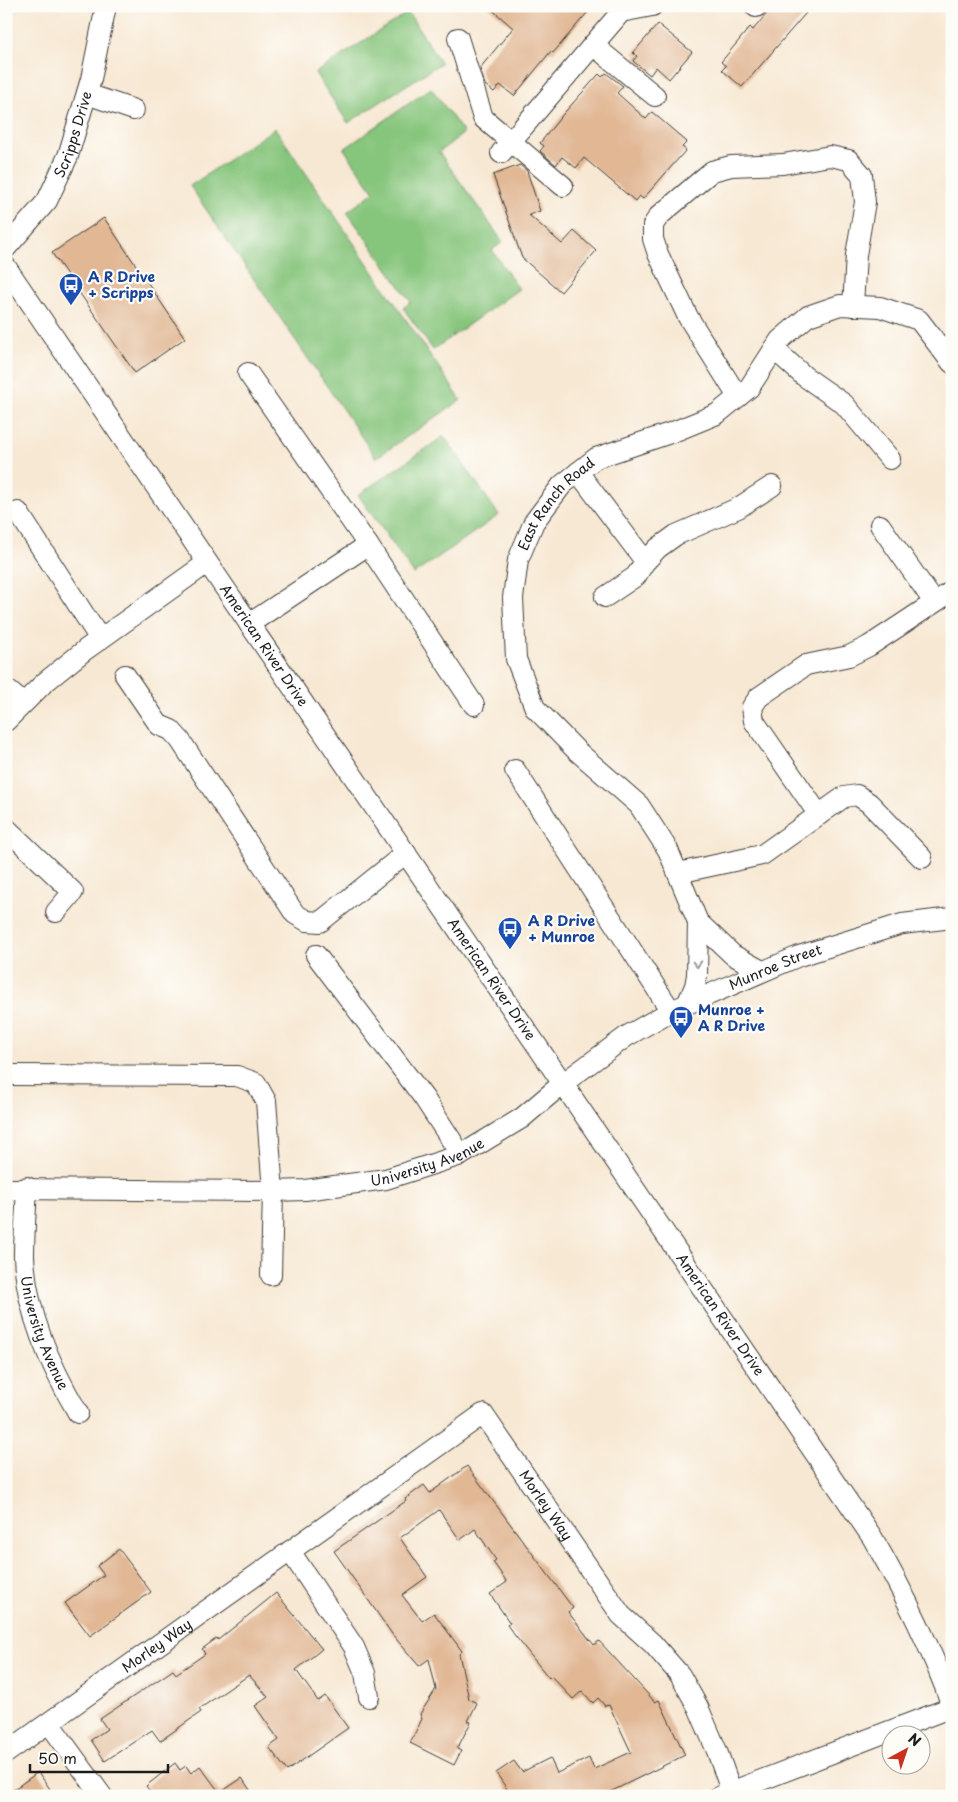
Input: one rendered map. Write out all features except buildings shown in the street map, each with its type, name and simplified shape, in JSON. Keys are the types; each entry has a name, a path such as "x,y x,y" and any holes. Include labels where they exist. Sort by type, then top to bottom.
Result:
{"street":[{"name":"Scripps Drive","path":"6,248 48,201 68,156 87,94 106,6"},
{"path":"506,147 621,12 652,6"},
{"path":"458,38 483,118 506,147 563,186"},
{"path":"593,45 655,96"},
{"path":"87,94 134,110"},
{"path":"738,397 688,318 658,254 653,239 653,225 659,216 712,171 731,166 783,164 830,156 849,160 862,174 865,202 856,255 853,306"},
{"name":"American River Drive","path":"6,267 872,1537 896,1578 926,1638 952,1707"},
{"name":"East Ranch Road","path":"679,1008 695,986 698,922 668,850 639,805 576,751 535,708 516,659 513,598 518,560 534,522 562,485 596,458 673,432 718,414 749,388 780,340 808,316 840,305 880,307 919,320 952,362"},
{"path":"774,349 804,376 844,404 890,459"},
{"path":"248,373 368,544 474,705"},
{"path":"578,472 645,561"},
{"path":"606,598 636,576 645,561 658,548 676,535 738,508 772,486"},
{"path":"18,512 100,639"},
{"path":"880,525 934,602"},
{"path":"249,624 368,544"},
{"path":"6,721 23,703 100,639 207,563"},
{"path":"819,815 754,721 752,707 758,697 806,665 849,656 870,646 952,591"},
{"path":"125,676 159,725 171,730 180,740 295,914 307,921 320,922 406,853"},
{"path":"6,689 23,703"},
{"path":"515,770 679,1008"},
{"path":"678,873 762,855 844,797 857,795 869,803 922,858"},
{"path":"6,828 73,892 56,912"},
{"name":"Munroe Street","path":"562,1084 627,1036 679,1008 762,971 808,953 902,924 952,918"},
{"name":"East Ranch Road","path":"698,922 733,955 762,971"},
{"path":"316,956 424,1098 461,1154"},
{"path":"6,1075 237,1076 248,1078 256,1083 266,1101 273,1191 271,1275"},
{"name":"University Avenue","path":"6,1189 27,1187 273,1191 305,1190 386,1179 461,1154 522,1118 562,1084"},
{"name":"University Avenue","path":"27,1187 24,1256 34,1313 46,1352 60,1382 78,1413"},
{"name":"Morley Way","path":"6,1753 483,1414 621,1615 653,1644 680,1675 702,1715 728,1794"},
{"path":"290,1552 354,1647 364,1673 369,1696"},
{"path":"728,1794 952,1707"},
{"path":"49,1723 102,1796"}],"green space":[{"path":"408,12 441,63 348,123 315,73"},
{"path":"431,88 464,133 439,152 503,242 492,250 519,289 433,350 403,308 411,302 347,212 374,192 344,149"},
{"path":"275,128 461,400 376,458 190,186"},
{"path":"444,436 499,515 414,574 358,495"}],"place":[{"name":"A R Drive + Scripps","path":"71,306"},
{"name":"A R Drive + Munroe","path":"510,950"},
{"name":"Munroe + A R Drive","path":"681,1039"}]}
